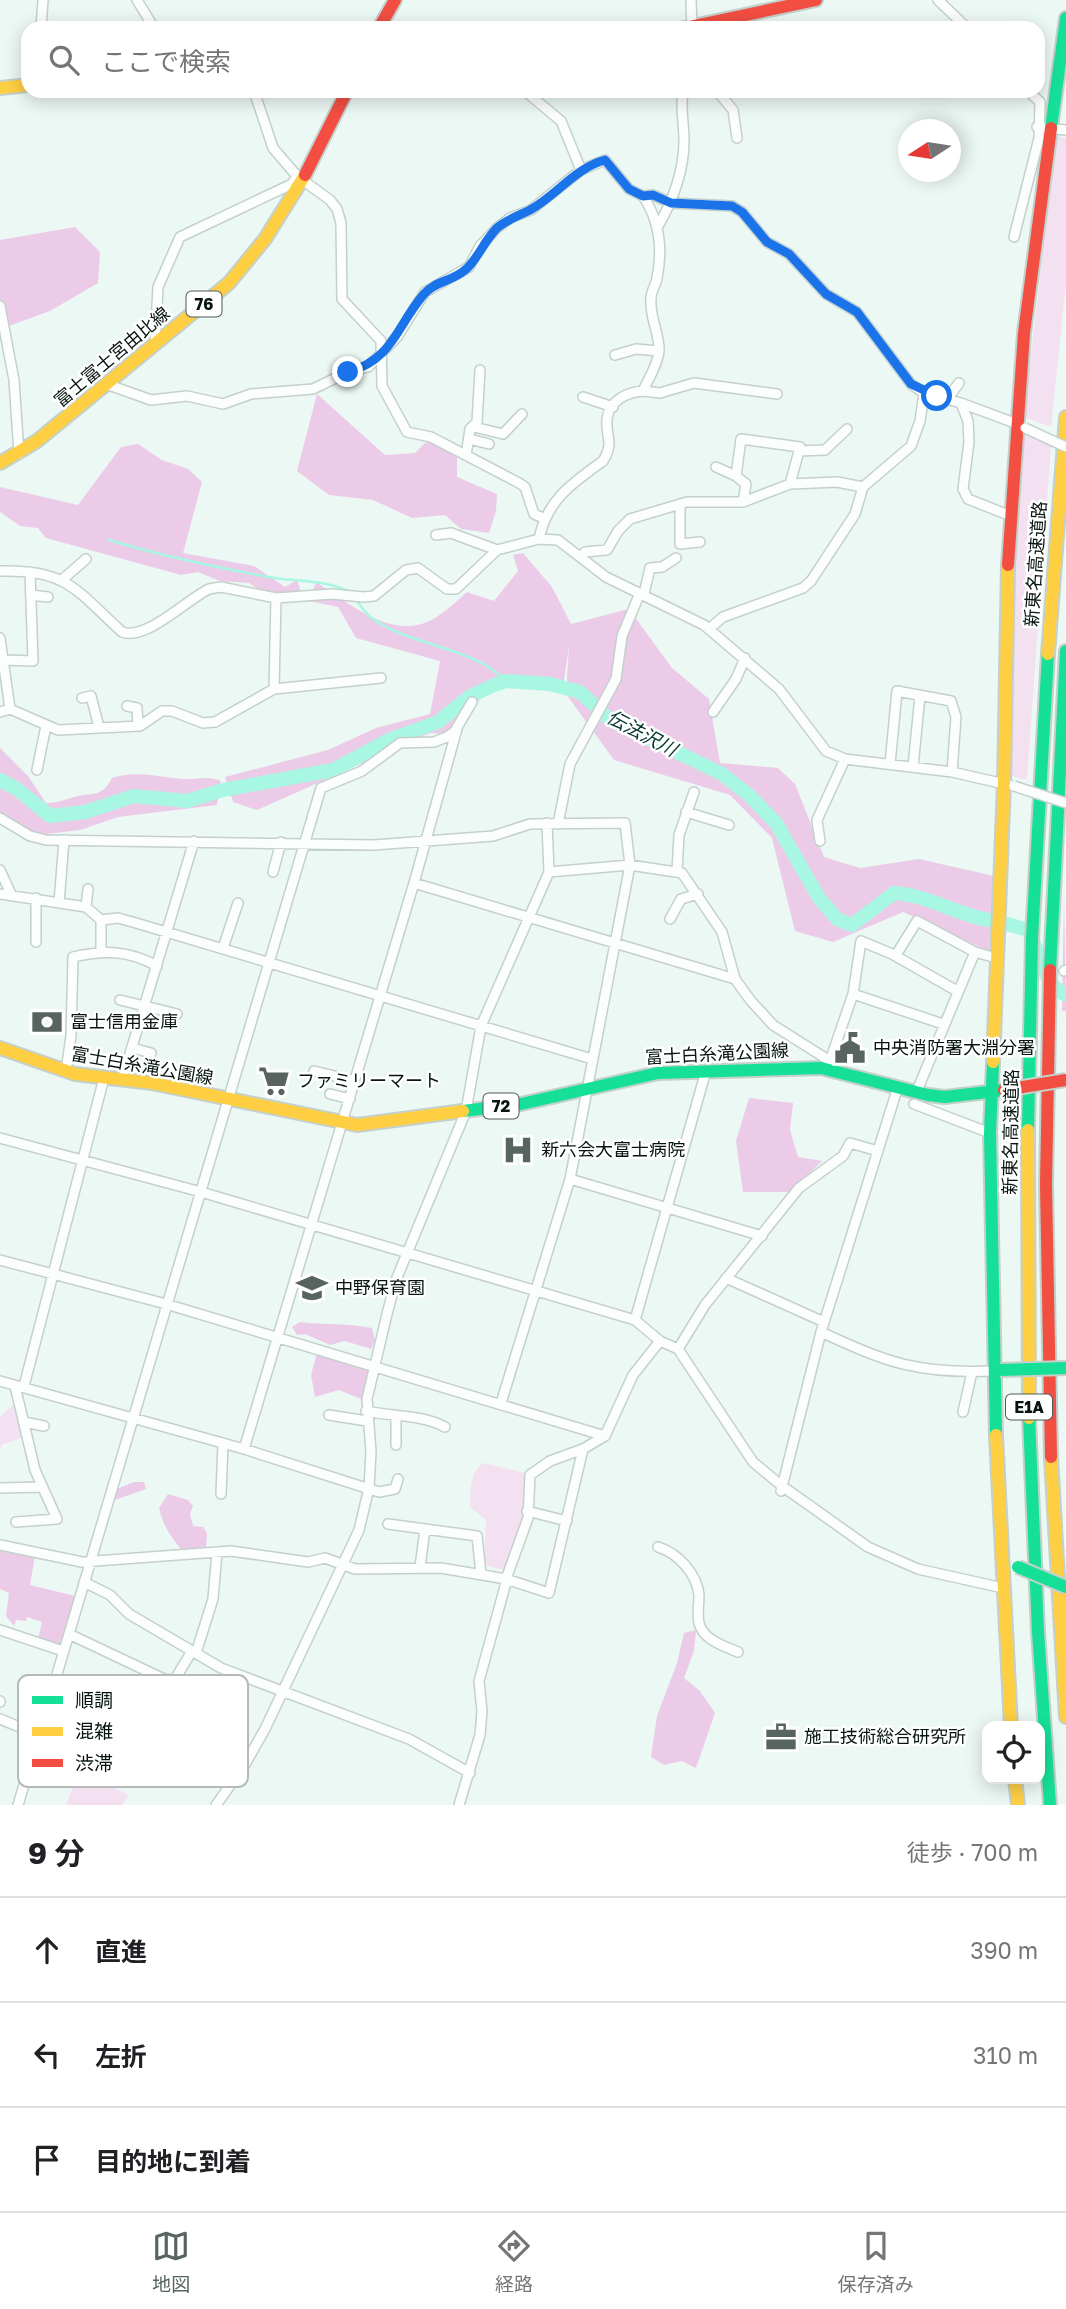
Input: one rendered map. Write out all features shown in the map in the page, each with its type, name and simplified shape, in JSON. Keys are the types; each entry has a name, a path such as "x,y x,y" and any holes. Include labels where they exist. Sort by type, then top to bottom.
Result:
{"main road":[{"path":"383,21 395,0"},
{"path":"711,21 776,3 816,0"},
{"path":"1011,1721 1001,1559 990,1133 998,1091 996,958 1009,785 1007,578 1020,425 1024,333 1066,18"},
{"path":"0,88 21,86"},
{"name":"富士富士宮由比線","path":"0,463 19,454 106,384 249,262 283,216 300,178 343,98"},
{"name":"新東名高速道路","path":"1050,1805 1040,1673 1029,1428 1027,1277 1030,1007 1046,670 1066,417"},
{"name":"新東名高速道路","path":"1066,651 1049,1011 1050,1370 1066,1717"},
{"name":"富士白糸滝公園線","path":"0,1048 66,1071 228,1100 341,1124 382,1123 521,1104 640,1075 831,1065 915,1098 998,1091 1066,1080"},
{"path":"997,1370 1066,1368"},
{"path":"1001,1559 1066,1587"},
{"path":"1016,1784 1018,1805"}],"street":[{"path":"42,21 43,0"},
{"path":"137,0 150,21"},
{"path":"689,21 691,0"},
{"path":"938,0 960,21"},
{"path":"256,98 273,148 300,178 330,200 337,209 341,223 342,299 346,308 371,327 381,341 382,386 407,432 431,437 525,487 534,514 543,518"},
{"path":"533,98 561,121 581,170"},
{"path":"658,226 671,203 683,155 684,138 680,110 682,98"},
{"path":"723,98 733,110 737,138"},
{"path":"1014,237 1039,138 1052,128 1036,98"},
{"path":"106,384 151,400 187,396 223,404 251,394 313,389 348,372 368,367 397,337 425,292 461,274 498,228 510,218 531,210 581,170 605,160 629,189 643,196 656,215 658,226 657,278 651,294 650,310 659,351 643,391"},
{"path":"155,344 158,287 180,237 300,178"},
{"path":"643,196 653,195 671,203 732,206 742,212 767,242 789,254 826,294 857,312 911,384 924,393 948,398 1020,425 1066,447"},
{"path":"0,306 15,380 19,454"},
{"path":"615,355 636,349 659,351"},
{"path":"466,455 470,429 474,427 480,369"},
{"path":"539,539 543,518 551,505 603,461 611,441 606,422 613,407 629,391 660,393 694,383 777,394"},
{"path":"948,398 959,383"},
{"path":"709,629 723,617 803,588 811,581 855,514 863,487 911,446 920,421 924,393"},
{"path":"583,397 613,407"},
{"path":"961,403 968,422 969,442 962,489 968,499 1011,516"},
{"path":"474,427 503,434 522,414"},
{"path":"799,451 825,450 847,429"},
{"path":"469,439 489,444"},
{"path":"736,476 741,439 800,447 790,484"},
{"path":"716,467 746,484 743,502"},
{"path":"581,557 585,552 607,550 618,531 630,519 687,502 743,502 790,484 837,482 863,487"},
{"path":"680,506 680,544 700,542"},
{"path":"436,535 451,533 497,550"},
{"path":"0,571 47,573 63,579 122,632 130,635 148,629 209,589 221,587 276,598 332,594 374,596 406,570 418,568 447,589 456,589 497,550 539,539 558,540 606,577 709,629 779,689 817,743 826,751 845,759 952,772 1009,785 1066,803"},
{"path":"248,1759 284,1693 327,1591 359,1531 369,1488 371,1452 366,1416 374,1365 396,1280 466,1111 481,1026 549,872 553,824 570,764 612,686 620,665 622,636 642,594 650,568 662,567 676,558"},
{"path":"63,579 86,559"},
{"path":"3,660 33,661 30,572"},
{"path":"31,595 48,597"},
{"path":"274,690 276,598"},
{"path":"0,638 5,711 58,730 138,726 162,711 172,711 203,723 215,722 274,690 382,678"},
{"path":"713,712 736,679 745,658"},
{"path":"890,764 897,691 951,701 956,717 952,772"},
{"path":"82,698 91,696 99,727"},
{"path":"914,767 920,696"},
{"path":"56,1675 321,788 371,766 400,743 434,742 447,737 472,702"},
{"path":"127,706 137,708 138,726"},
{"path":"244,1449 414,883 458,725"},
{"path":"37,770 46,726"},
{"path":"820,841 817,820 845,759"},
{"path":"677,871 679,835 694,792"},
{"path":"687,813 729,825"},
{"path":"0,818 30,836 64,840 374,845 493,836 530,824 625,823 629,865 570,1180 501,1403"},
{"path":"59,903 64,840"},
{"path":"122,1080 194,841"},
{"path":"273,872 281,842"},
{"path":"549,872 629,865 677,871 687,878 722,932 735,979 773,1025 831,1065 853,994 861,941 957,990"},
{"path":"0,870 11,894"},
{"path":"414,883 735,979"},
{"path":"86,907 88,889"},
{"path":"0,894 86,907 101,920 118,918 592,1059"},
{"path":"670,919 681,899 698,894"},
{"path":"36,898 36,942"},
{"path":"223,948 238,903"},
{"path":"101,920 101,951"},
{"path":"895,956 917,920 975,952 996,958"},
{"path":"66,1071 71,1036 73,957 101,951 135,954 157,966"},
{"path":"975,952 943,1024 915,1098 942,1114 990,1133"},
{"path":"853,994 943,1024"},
{"path":"120,1000 177,1014"},
{"path":"132,1048 151,1052"},
{"path":"314,1071 355,1081"},
{"path":"635,1320 706,1071"},
{"path":"16,1522 57,1520 41,1487 24,1422 20,1386 104,1078"},
{"path":"781,1488 823,1327 897,1090"},
{"path":"330,1094 349,1099"},
{"path":"942,1114 945,1097"},
{"path":"0,1138 201,1192 635,1320 660,1341 678,1349 753,1462 781,1488 869,1547 918,1569 1003,1588"},
{"path":"678,1349 726,1278 799,1188 843,1156 850,1143 878,1151"},
{"path":"570,1180 762,1236"},
{"path":"0,1260 166,1304 605,1436"},
{"path":"726,1278 895,1364 948,1373 997,1370"},
{"path":"459,1805 480,1735 482,1711 479,1681 506,1579 528,1518 530,1475 550,1461 583,1449 605,1436 633,1375 660,1341"},
{"path":"963,1412 972,1372"},
{"path":"0,1381 135,1417 369,1488 390,1492 395,1489 398,1479"},
{"path":"330,1415 429,1418 445,1427"},
{"path":"396,1418 396,1445"},
{"path":"24,1422 44,1426"},
{"path":"221,1494 223,1443"},
{"path":"0,1545 91,1562 217,1552 308,1562 326,1558 342,1565 372,1569 420,1567 481,1574 549,1593 583,1449"},
{"path":"0,1488 41,1487"},
{"path":"527,1511 567,1521"},
{"path":"388,1524 477,1536 481,1574"},
{"path":"420,1567 425,1529"},
{"path":"658,1547 668,1550 694,1577 698,1590 699,1624 706,1635 738,1652"},
{"path":"178,1675 194,1652 213,1599 217,1552"},
{"path":"84,1582 110,1595 129,1614 221,1668 239,1675"},
{"path":"0,1630 63,1651"},
{"path":"69,1634 155,1675"},
{"path":"248,1679 409,1739 470,1773"},
{"path":"0,1720 18,1727"},
{"path":"18,1805 23,1787"},
{"path":"216,1805 229,1787"}],"shaded area":[{"path":"1056,136 1066,138 1066,283 1051,427 1024,417"},
{"path":"75,227 100,252 98,283 50,311 6,327 0,316 0,240"},
{"path":"317,394 385,455 415,453 431,437 457,450 457,477 497,494 496,511 489,533 461,529 445,515 412,518 373,500 329,495 297,471"},
{"path":"1027,435 1051,446 1027,780 1009,775 1009,605 1021,439"},
{"path":"138,444 162,460 188,469 202,482 183,553 254,566 285,587 297,580 302,595 264,593 249,583 220,581 198,572 181,575 46,538 38,528 20,526 0,512 0,487 78,505 121,447"},
{"path":"523,553 552,587 571,624 629,609 672,668 709,699 720,763 778,768 795,784 824,857 860,868 919,859 994,876 989,951 903,912 833,942 795,931 772,838 730,795 614,760 566,694 569,646 563,687 503,678 444,734 430,733 257,810 233,802 225,777 328,750 376,728 430,714 440,661 356,638 338,607 309,601 316,582 374,618 406,626 422,624 438,616 467,592 494,601 518,571 513,555"},
{"path":"0,748 28,776 46,803 96,793 105,789 112,778 139,774 183,779 212,778 221,781 217,805 118,817 80,830 30,836 0,820"},
{"path":"1064,896 1066,1011 1062,1011"},
{"path":"749,1098 793,1103 790,1130 798,1157 822,1161 790,1192 743,1192 736,1141"},
{"path":"300,1322 372,1328 375,1341 371,1349 345,1341 330,1345 305,1334 297,1335 292,1327"},
{"path":"317,1353 369,1370 361,1399 339,1390 315,1397 311,1375"},
{"path":"18,1401 23,1437 1,1445 0,1454 0,1417"},
{"path":"483,1463 525,1473 524,1517 504,1570 484,1565 486,1520 470,1507 473,1477"},
{"path":"134,1482 144,1482 146,1489 115,1500 117,1489"},
{"path":"168,1494 188,1500 193,1506 190,1514 193,1526 203,1527 207,1533 206,1547 181,1549 173,1540 159,1508"},
{"path":"0,1551 35,1556 30,1585 75,1596 61,1648 38,1639 42,1622 27,1617 26,1621 16,1620 14,1626 6,1616 9,1593 0,1589"},
{"path":"696,1630 694,1651 684,1678 700,1691 715,1713 696,1768 682,1761 664,1765 651,1757 657,1716 677,1663 684,1633"},
{"path":"73,1787 112,1787 129,1795 122,1805 66,1805"}],"waterway":[{"path":"109,540 208,565 268,577 329,584 348,591"},
{"path":"355,599 370,617 389,628 476,660 506,681"},
{"name":"伝法沢川","path":"0,780 17,789 50,816 85,812 134,796 187,801 223,790 333,770 391,739 438,722 469,697 506,681 550,684 580,692 609,719 722,774 749,795 776,823 819,898 837,919 852,925 894,893 918,897 988,920"},
{"name":"伝法沢川","path":"1007,924 1028,930 1046,975 1051,983 1066,995"}],"traffic: fast":[{"path":"1051,128 1066,18"},
{"path":"1050,970 1066,651"},
{"path":"1028,1130 1032,937 1048,654"},
{"path":"993,1062 990,1133 996,1435"},
{"path":"463,1111 521,1104 658,1073 821,1068 928,1095 945,1097 1004,1090"},
{"path":"1000,1370 1066,1368"},
{"path":"1029,1418 1038,1632 1050,1805"},
{"path":"1018,1567 1066,1587"}],"traffic: slow":[{"path":"0,88 21,86"},
{"path":"0,463 37,441 229,283 265,239 305,175"},
{"path":"1048,654 1066,417"},
{"path":"993,1062 1004,784 1008,565"},
{"path":"0,1048 75,1074 152,1083 357,1125 463,1111"},
{"path":"1028,1130 1029,1418"},
{"path":"996,1435 1011,1721"},
{"path":"1051,1457 1066,1717"},
{"path":"1016,1784 1018,1805"}],"traffic: jam":[{"path":"383,21 395,0"},
{"path":"717,21 816,0"},
{"path":"305,175 344,98"},
{"path":"1008,565 1024,333 1051,128"},
{"path":"1050,970 1046,1184 1051,1457"},
{"path":"1004,1090 1066,1080"}],"place":[{"name":"富士信用金庫","path":"47,1022"},
{"name":"中央消防署大淵分署","path":"850,1048"},
{"name":"ファミリーマート","path":"274,1081"},
{"name":"新六会大富士病院","path":"518,1150"},
{"name":"中野保育園","path":"312,1288"},
{"name":"施工技術総合研究所","path":"781,1737"}],"route":[{"path":"348,372 374,363 397,337 425,292 470,267 480,246 510,218 531,210 581,170 605,160 629,189 643,196 653,195 671,203 732,206 742,212 767,242 789,254 826,294 857,312 911,384 924,393 937,396"}]}
